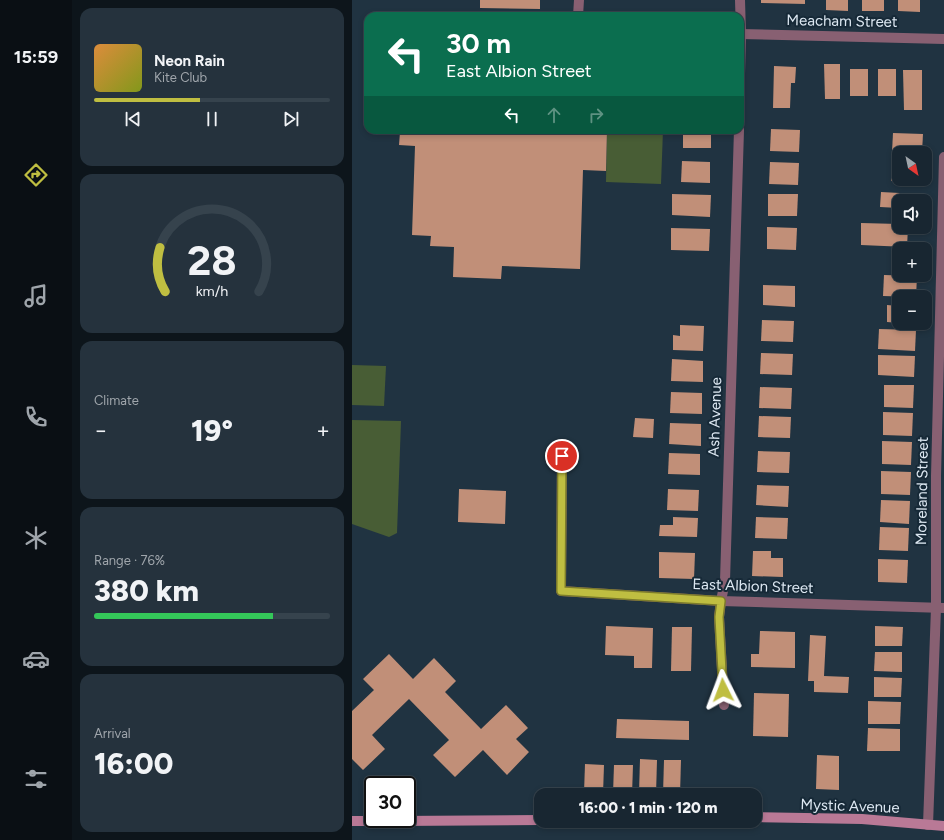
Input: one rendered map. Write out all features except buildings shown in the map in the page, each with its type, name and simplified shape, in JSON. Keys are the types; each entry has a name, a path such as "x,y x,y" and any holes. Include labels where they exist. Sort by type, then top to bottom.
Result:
{"main road":[{"name":"Mystic Avenue","path":"762,817 862,819 944,826"},
{"path":"352,821 534,820"}],"street":[{"path":"578,12 579,0"},
{"path":"740,0 740,12"},
{"name":"Meacham Street","path":"744,34 944,38"},
{"name":"Ash Avenue","path":"724,705 719,617 725,581 739,134"},
{"name":"Moreland Street","path":"928,825 940,608 936,476 944,157"},
{"name":"East Albion Street","path":"562,456 561,591 721,601 940,608"}],"green space":[{"path":"607,134 663,134 661,184 606,182"},
{"path":"352,365 386,366 384,406 352,405"},
{"path":"352,420 401,421 397,533 389,537 352,524"}],"route":[{"path":"562,456 561,591 721,601 719,617 723,690"}]}
